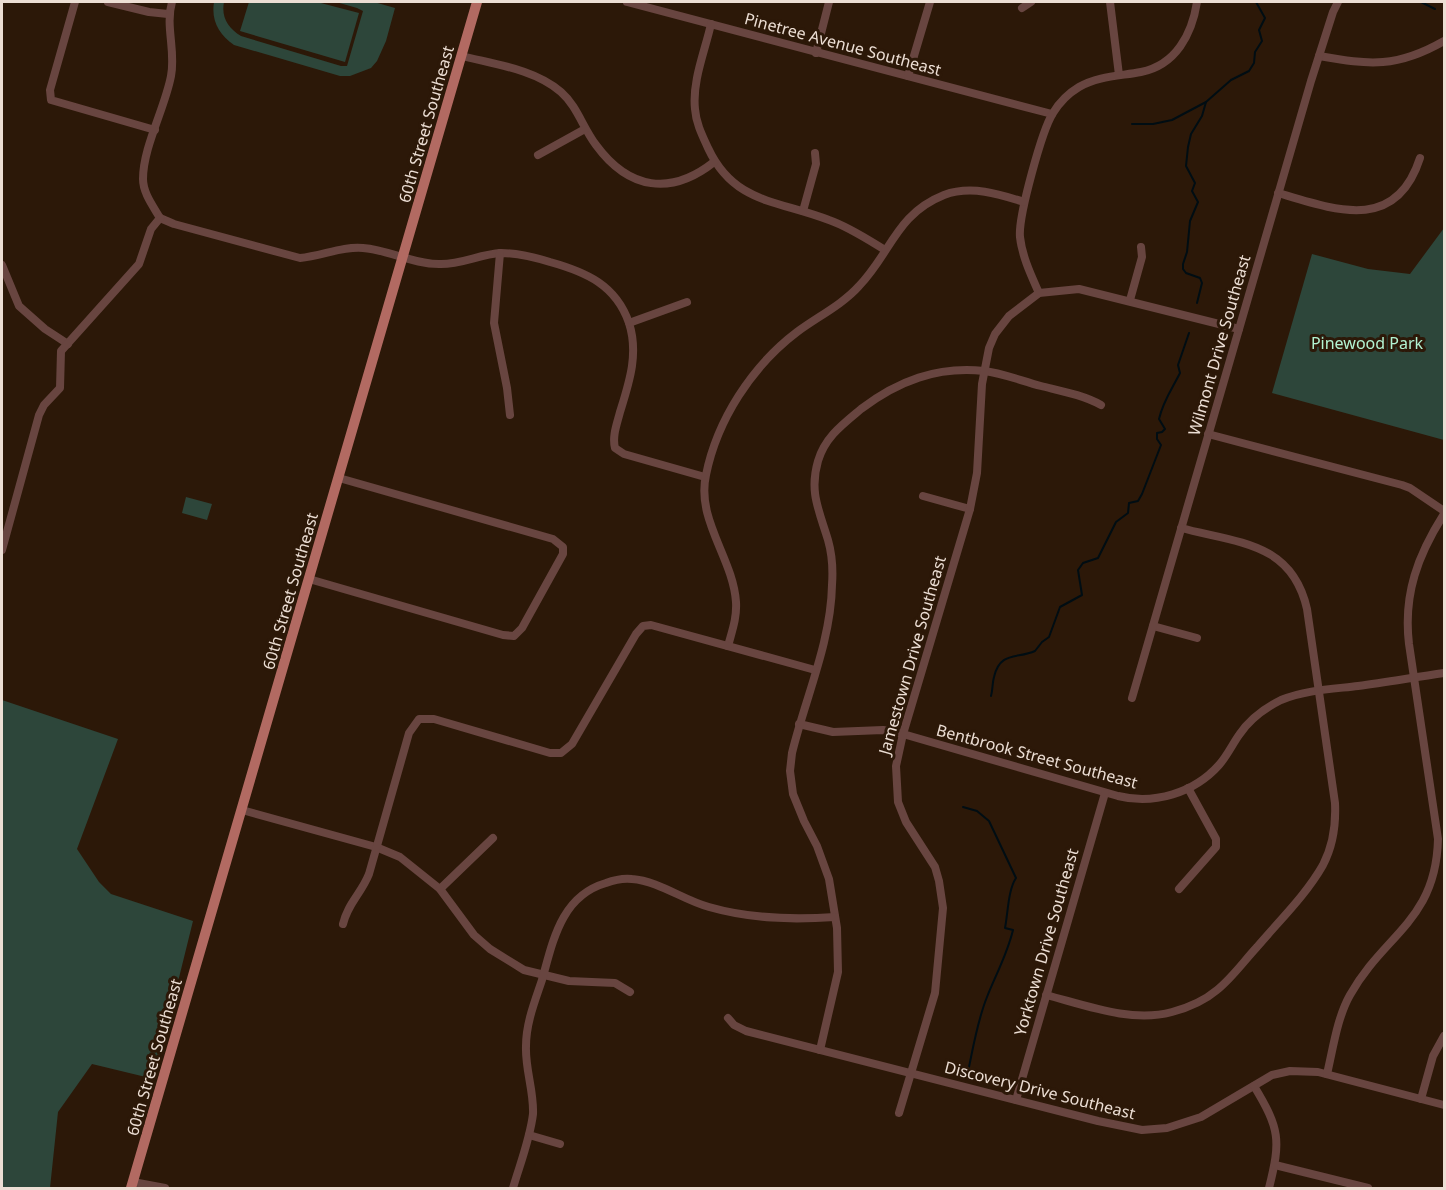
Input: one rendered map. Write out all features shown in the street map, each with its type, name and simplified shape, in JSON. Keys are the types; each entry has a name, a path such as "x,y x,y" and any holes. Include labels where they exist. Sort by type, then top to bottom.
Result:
{"main road":[{"name":"60th Street Southeast","path":"132,1185 477,2"}],"street":[{"path":"75,2 50,90 51,100 155,130"},
{"path":"108,2 168,14"},
{"path":"172,2 168,14 172,55 171,76 143,180 151,203 160,218 174,224 300,258 362,248 438,264 453,264 483,255 500,253 529,256 588,275 604,286 617,301 629,323 634,357 631,376 614,434 615,448 624,454 705,477"},
{"name":"Pinetree Avenue Southeast","path":"627,2 1052,114"},
{"path":"816,52 829,2"},
{"path":"908,76 930,2"},
{"path":"1022,8 1031,2"},
{"path":"1110,2 1119,75"},
{"path":"1197,2 1192,24 1183,44 1176,52 1160,64 1143,72 1088,82 1065,98 1052,114 1024,202 1020,236 1024,256 1039,293 1079,289 1239,329"},
{"name":"Wilmont Drive Southeast","path":"1132,698 1278,194 1319,56 1338,2"},
{"path":"711,24 696,89 694,109 698,126 714,162 725,176 743,190 762,199 830,220 885,250"},
{"path":"1319,56 1349,62 1388,62 1411,57 1444,41"},
{"path":"462,56 522,72 550,84 570,101 585,129 613,167 636,180 662,184 684,180 700,173 714,162"},
{"path":"538,155 585,129"},
{"path":"803,211 816,164 815,153"},
{"path":"1278,194 1340,210 1355,212 1371,209 1389,202 1405,189 1415,175 1420,158"},
{"path":"728,646 736,619 736,601 728,568 707,511 705,477 724,423 743,389 760,366 796,333 859,287 908,218 919,209 946,194 970,190 1024,202"},
{"path":"2,550 39,415 44,405 60,388 61,351 139,264 151,229 160,218"},
{"path":"1130,300 1142,257 1141,247"},
{"path":"500,253 494,323 510,415"},
{"path":"2,265 19,306 45,329 68,344"},
{"name":"Jamestown Drive Southeast","path":"899,1113 934,993 943,908 935,867 906,822 898,802 896,766 903,734 970,509 977,473 982,384 989,348 1000,327 1009,316 1039,293"},
{"path":"629,323 687,302"},
{"path":"820,1050 838,972 835,917 829,879 817,846 793,794 790,771 799,724 828,626 832,583 830,548 814,499 814,478 824,445 843,422 880,395 922,375 944,371 958,369 985,371 1101,405"},
{"path":"1208,434 1402,485 1410,488 1444,513 1420,557 1410,596 1408,641 1441,828 1436,866 1426,895 1415,914 1351,993 1344,1008 1327,1074"},
{"path":"309,579 503,635 514,636 522,628 561,561 563,547 553,539 339,478"},
{"path":"923,496 970,509"},
{"path":"1046,995 1113,1012 1150,1016 1189,1006 1216,991 1230,978 1313,880 1329,850 1334,831 1335,803 1304,595 1289,568 1260,549 1181,528"},
{"path":"344,924 347,910 365,882 409,733 419,719 434,719 550,753 561,753 572,744 636,634 643,626 651,625 815,670"},
{"path":"1153,626 1197,638"},
{"name":"Bentbrook Street Southeast","path":"799,724 833,732 883,730 903,734 1106,793 1142,800 1163,797 1188,788 1211,773 1219,765 1239,734 1257,715 1284,699 1318,691 1444,673"},
{"path":"1179,890 1216,847 1216,839 1188,788"},
{"name":"Yorktown Drive Southeast","path":"1016,1100 1106,793"},
{"path":"242,810 400,857 440,889 474,935 490,949 524,970 568,981 615,983 630,992"},
{"path":"440,889 493,838"},
{"path":"513,1188 529,1135 533,1109 525,1052 526,1036 554,937 565,913 580,895 596,886 615,880 632,879 708,907 754,917 786,919 835,917"},
{"name":"Discovery Drive Southeast","path":"729,1018 734,1025 746,1031 1122,1127 1150,1131 1185,1123 1204,1115 1279,1073 1306,1071 1327,1074 1444,1105"},
{"path":"1421,1099 1433,1056 1444,1036"},
{"path":"1254,1086 1275,1126 1277,1152 1269,1188"},
{"path":"529,1135 560,1144"},
{"path":"1275,1165 1368,1188"},
{"path":"132,1185 165,1188"}],"green space":[{"path":"214,2 224,2 227,22 241,36 341,66 347,66 363,11 336,2 374,2 395,8 386,41 377,61 371,68 350,76 340,76 234,45 217,26 213,9"},
{"path":"249,2 317,2 359,13 345,62 240,31"},
{"name":"Pinewood Park","path":"1444,228 1444,440 1272,393 1312,254 1368,269 1410,274"},
{"path":"186,497 212,504 207,520 182,513"},
{"path":"2,700 118,739 77,849 99,882 111,894 193,921 154,1079 92,1064 58,1112 50,1188 2,1188"}],"waterway":[{"path":"1132,124 1153,124 1172,120 1206,102 1231,80 1249,71 1254,63 1255,52 1262,41 1259,30 1265,18 1256,2"},
{"path":"1421,2 1435,9"},
{"path":"1197,303 1202,283 1200,278 1186,273 1183,269 1190,221 1198,202 1192,191 1195,183 1186,166 1191,134 1202,116 1206,102"},
{"path":"991,696 994,677 1000,663 1010,657 1035,651 1049,637 1060,607 1082,595 1078,570 1083,563 1098,558 1116,522 1128,513 1129,503 1138,501 1142,494 1161,445 1157,439 1157,433 1165,429 1159,419 1165,401 1180,373 1178,365 1189,333"},
{"path":"963,807 977,811 989,821 1016,878 1010,895 1005,928 1013,930 1011,939 981,1014 969,1067"}]}
